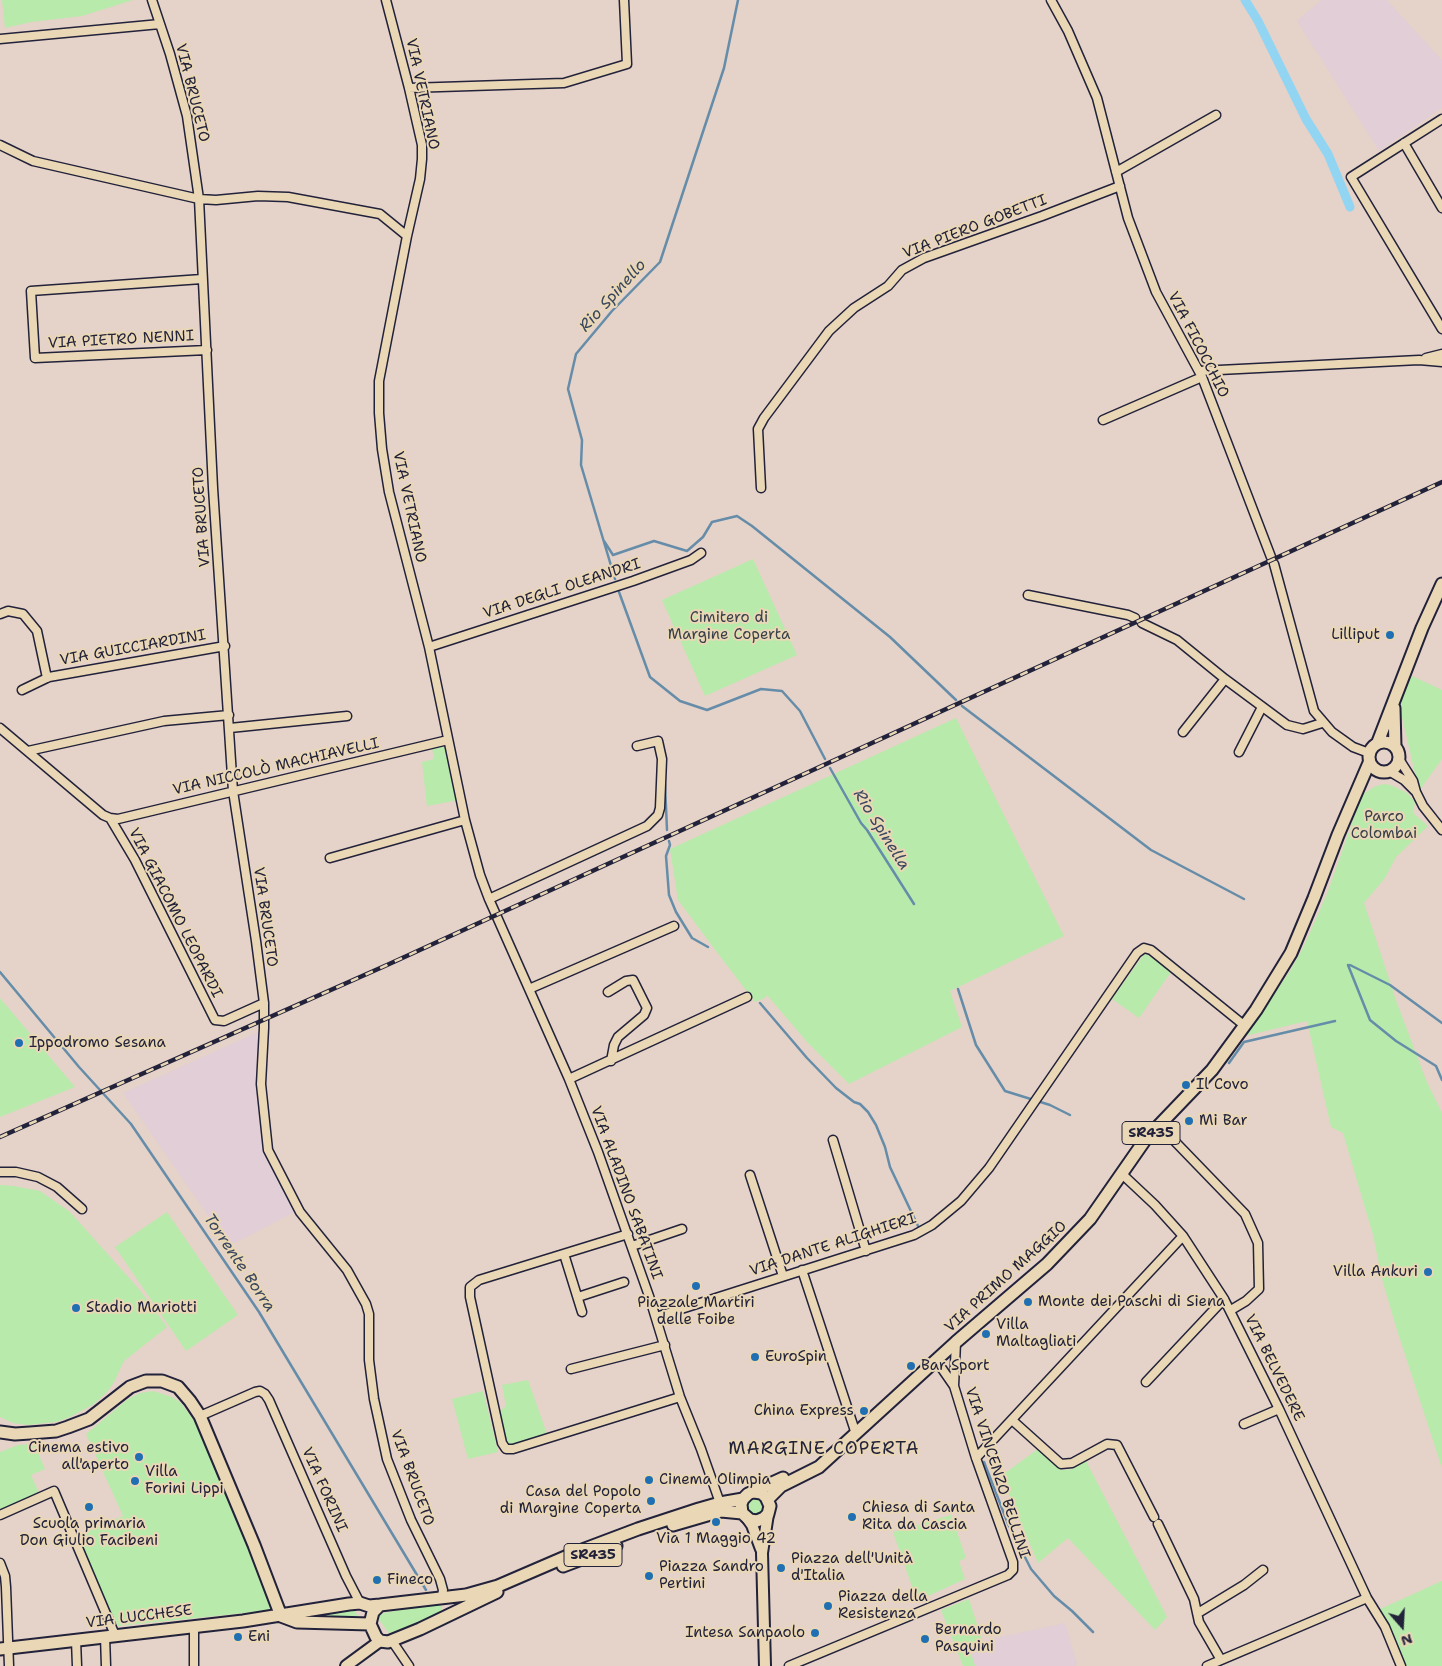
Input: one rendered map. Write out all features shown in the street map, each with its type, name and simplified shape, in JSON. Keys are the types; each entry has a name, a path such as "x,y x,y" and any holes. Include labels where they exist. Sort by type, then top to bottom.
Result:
{"main road":[{"path":"1378,742 1422,628 1442,584"},
{"path":"1394,698 1396,747 1399,759 1396,766 1385,771 1374,769 1369,758 1373,745 1378,742 1388,742 1396,747"},
{"name":"SR435","path":"1359,788 1369,758"},
{"name":"SR435","path":"1359,788 1370,778 1385,771"},
{"name":"VIA PRIMO MAGGIO","path":"827,1459 956,1342 1047,1264 1074,1237 1090,1219 1138,1150 1159,1125 1212,1070 1245,1026 1288,958 1359,788"},
{"path":"0,1432 15,1434 56,1431 74,1425 96,1414 130,1387 146,1381 162,1381 178,1387 190,1400 200,1416 254,1545 281,1616 297,1622 370,1624"},
{"path":"768,1499 781,1486 816,1469 827,1459"},
{"name":"SR435","path":"444,1597 472,1594 498,1586 577,1552 638,1529 720,1503 743,1499 748,1494 771,1485 815,1462 827,1459"},
{"path":"754,1492 761,1493 768,1499 770,1506 768,1514"},
{"path":"743,1499 741,1507 745,1515"},
{"name":"SR435","path":"449,1616 516,1583 627,1541 721,1510 745,1515 757,1521 768,1514"},
{"path":"281,1616 294,1612 360,1603 369,1606 444,1597 450,1610 449,1616 386,1641 373,1633 370,1624 373,1612 380,1605"},
{"name":"VIA LUCCHESE","path":"4,1648 281,1616"}],"street":[{"name":"VIA BRUCETO","path":"152,0 188,116 199,199 213,488 234,791 264,1003 261,1084 268,1150 300,1212 347,1270 366,1304 369,1314 369,1360 374,1399 387,1459 411,1520 440,1579 444,1597"},
{"name":"VIA VETRIANO","path":"386,0 422,145 422,159 420,179 407,236 380,381 379,413 382,449 389,492 429,647 465,820 480,875 489,899"},
{"path":"409,88 564,83 627,64 624,0"},
{"name":"VIA FICOCCHIO","path":"1052,0 1068,31 1097,98 1128,218 1156,292 1201,374 1272,560 1314,712 1322,723 1339,738 1369,758"},
{"path":"0,39 160,24"},
{"path":"1116,172 1216,116"},
{"path":"1442,119 1351,177 1442,329"},
{"path":"1404,143 1442,208"},
{"path":"0,145 33,161 199,199 216,200 258,196 288,197 380,214 407,236"},
{"name":"VIA PIERO GOBETTI","path":"761,488 758,429 764,418 829,331 854,308 888,286 902,270 924,258 1120,186"},
{"name":"VIA PIETRO NENNI","path":"202,279 31,291 34,348 35,358 207,350"},
{"path":"1419,360 1442,354"},
{"path":"1419,360 1442,366"},
{"path":"1103,420 1201,374 1419,360 1442,362"},
{"name":"VIA DEGLI OLEANDRI","path":"429,647 633,581 688,561 700,553"},
{"path":"1028,595 1135,618"},
{"name":"VIA GUICCIARDINI","path":"0,614 8,611 24,614 37,631 47,678"},
{"path":"1142,623 1173,637 1225,679 1292,728 1303,729 1322,723"},
{"name":"VIA GUICCIARDINI","path":"22,690 47,678 225,646"},
{"path":"1183,732 1225,679"},
{"path":"1239,752 1262,707"},
{"path":"28,751 164,721 229,715"},
{"path":"230,728 347,716"},
{"name":"VIA GIACOMO LEOPARDI","path":"0,728 103,815 110,818 135,860 215,1020 224,1021 264,1003"},
{"name":"VIA NICCOLÒ MACHIAVELLI","path":"110,818 118,819 448,740"},
{"path":"489,899 647,826 658,815 662,759 658,741 637,746"},
{"path":"1399,759 1413,782 1416,792 1427,812 1442,830"},
{"path":"1385,771 1404,780 1416,792"},
{"path":"330,858 465,820"},
{"name":"VIA ALADINO SABATINI","path":"489,899 569,1079 628,1234 680,1397 699,1443 720,1503"},
{"path":"529,989 674,926"},
{"name":"VIA DANTE ALIGHIERI","path":"656,1317 920,1232 969,1193 989,1168 1137,954 1144,948 1151,950 1245,1026"},
{"path":"608,992 626,981 633,980 647,1005 644,1015 618,1036 614,1044 611,1061"},
{"path":"569,1079 747,997"},
{"path":"1159,1125 1246,1214 1258,1243 1259,1289 1246,1301 1231,1310"},
{"path":"832,1140 866,1250"},
{"path":"0,1172 16,1172 38,1178 56,1187 82,1209"},
{"name":"VIA BELVEDERE","path":"1122,1174 1155,1204 1183,1236 1231,1310 1367,1598 1385,1628 1401,1666"},
{"path":"750,1175 783,1276"},
{"path":"632,1246 682,1229"},
{"path":"628,1234 479,1280 472,1284 469,1290 502,1443 504,1448 513,1449 680,1397"},
{"path":"976,1458 1183,1236"},
{"path":"564,1254 582,1312"},
{"path":"802,1270 856,1434"},
{"path":"578,1297 624,1282"},
{"path":"1146,1382 1224,1299"},
{"path":"954,1386 956,1342"},
{"path":"571,1368 664,1345"},
{"name":"VIA VINCENZO BELLINI","path":"790,1666 1008,1575 1014,1570 1013,1562 976,1458 954,1386 936,1360"},
{"name":"VIA FORINI","path":"200,1416 255,1392 260,1391 265,1394 346,1576 360,1603"},
{"path":"1244,1424 1279,1409"},
{"path":"1012,1420 1061,1464 1072,1463 1107,1444 1117,1444 1194,1599 1199,1622 1221,1660"},
{"path":"0,1515 54,1491 110,1636 106,1666"},
{"path":"765,1666 762,1552 768,1514"},
{"path":"745,1515 762,1552"},
{"path":"0,1563 6,1581 4,1648 8,1666"},
{"path":"1198,1613 1244,1585 1262,1570"},
{"path":"1207,1666 1367,1598"},
{"path":"194,1626 194,1666"},
{"path":"76,1640 77,1666"},
{"path":"346,1666 386,1641 409,1666"}],"shaded area":[{"path":"1321,0 1387,0 1442,60 1442,108 1379,151 1297,21"},
{"path":"258,1032 256,1078 263,1127 295,1212 229,1246 123,1093"},
{"path":"1065,1623 1077,1663 1076,1666 975,1666 968,1644"}],"green space":[{"path":"2,0 133,0 82,16 31,22 5,28"},
{"name":"Cimitero di Margine Coperta","path":"753,559 797,655 705,696 662,600"},
{"path":"1410,675 1442,690 1442,759 1419,791 1399,704"},
{"path":"956,718 1064,936 950,991 962,1027 849,1084 808,1043 767,995 765,998 755,1002 713,947 678,900 670,849"},
{"path":"444,746 448,751 459,800 427,806 422,762 434,759 432,748"},
{"name":"Villa Ankuri","path":"1383,784 1391,785 1407,793 1415,802 1413,813 1428,826 1396,857 1385,878 1364,903 1397,1003 1426,1080 1442,1113 1442,1468 1396,1327 1382,1279 1373,1235 1343,1133 1331,1127 1307,1021 1245,1036 1290,971 1303,948 1327,894 1362,795 1374,787"},
{"path":"1144,954 1171,972 1139,1018 1112,999"},
{"name":"Ippodromo Sesana","path":"0,998 75,1087 0,1117"},
{"name":"Stadio Mariotti","path":"0,1185 40,1191 70,1212 139,1289 167,1327 124,1361 113,1384 94,1404 68,1418 56,1422 28,1425 13,1423 0,1417"},
{"path":"167,1212 238,1315 186,1351 115,1247"},
{"path":"528,1380 547,1434 511,1445 507,1442 500,1411 506,1406 502,1385"},
{"path":"153,1391 172,1397 181,1403 195,1422 274,1610 118,1626 75,1537 123,1516 86,1434 128,1399 140,1393"},
{"path":"483,1391 498,1452 468,1459 452,1399"},
{"path":"34,1444 45,1469 31,1475 40,1495 0,1512 0,1452 18,1445"},
{"path":"1038,1449 1060,1469 1072,1469 1086,1461 1167,1617 1155,1630 1068,1538 1038,1563 1001,1476"},
{"path":"753,1498 759,1498 764,1503 762,1512 753,1514 748,1509 748,1503"},
{"path":"951,1515 966,1558 959,1561 965,1579 917,1601 893,1532"},
{"path":"1442,1581 1442,1666 1404,1666 1380,1609"},
{"path":"969,1599 982,1640 968,1644 975,1666 963,1666 941,1610"},
{"path":"436,1603 442,1606 441,1612 392,1637 377,1617 384,1613"},
{"path":"353,1607 360,1620 299,1617"}],"waterway":[{"name":"Rio Spinello","path":"615,579 581,465 582,440 568,389 576,354 612,311 660,262 724,68 738,0"},
{"path":"1245,0 1258,21 1306,119 1328,154 1350,207"},
{"path":"604,541 613,555 654,541 687,551 703,537 712,522 737,516 890,637 956,700"},
{"name":"Rio Spinella","path":"619,592 650,677 680,701 707,710 761,689 782,691 800,711 825,759"},
{"path":"962,706 1151,850 1244,899"},
{"name":"Rio Spinella","path":"830,768 861,823 914,904"},
{"path":"665,784 667,830"},
{"path":"669,841 670,845 666,856 669,895 676,912 692,938 708,947"},
{"path":"1348,965 1370,1020 1396,1041 1436,1066 1442,1080"},
{"path":"1350,965 1390,985 1442,1023"},
{"name":"Torrente Borra","path":"0,972 79,1067 131,1124 259,1312 426,1590"},
{"name":"Rio Spinella","path":"958,989 976,1045 1005,1091 1050,1105 1070,1115"},
{"path":"760,1003 807,1058 836,1088 854,1102 860,1104 868,1112 876,1125 885,1147 890,1167 918,1226"},
{"path":"1229,1063 1244,1042 1335,1021"},
{"path":"984,1462 1008,1524 1031,1569 1054,1596 1093,1632"}],"railway":[{"path":"0,1137 387,965 1442,482"}],"place":[{"name":"Lilliput","path":"1390,635"},
{"name":"Ippodromo Sesana","path":"19,1043"},
{"name":"Il Covo","path":"1186,1085"},
{"name":"Mi Bar","path":"1189,1121"},
{"name":"Villa Ankuri","path":"1428,1272"},
{"name":"Piazzale Martiri delle Foibe","path":"696,1286"},
{"name":"Monte dei Paschi di Siena","path":"1028,1302"},
{"name":"Stadio Mariotti","path":"76,1308"},
{"name":"Villa Maltagliati","path":"986,1334"},
{"name":"EuroSpin","path":"755,1357"},
{"name":"Bar Sport","path":"911,1366"},
{"name":"China Express","path":"864,1411"},
{"name":"Cinema estivo all'aperto","path":"139,1457"},
{"name":"Cinema Olimpia","path":"649,1480"},
{"name":"Villa Forini Lippi","path":"135,1481"},
{"name":"Casa del Popolo di Margine Coperta","path":"651,1501"},
{"name":"Scuola primaria Don Giulio Facibeni","path":"89,1507"},
{"name":"Chiesa di Santa Rita da Cascia","path":"852,1517"},
{"name":"Via 1 Maggio 42","path":"716,1522"},
{"name":"Piazza dell'Unità d'Italia","path":"781,1568"},
{"name":"Piazza Sandro Pertini","path":"649,1576"},
{"name":"Fineco","path":"377,1580"},
{"name":"Piazza della Resistenza","path":"828,1606"},
{"name":"Intesa Sanpaolo","path":"815,1633"},
{"name":"Eni","path":"238,1637"},
{"name":"Bernardo Pasquini","path":"925,1639"}],"district":[{"name":"MARGINE COPERTA","path":"824,1449"}],"park label":[{"name":"Parco Colombai","path":"1384,826"}]}
